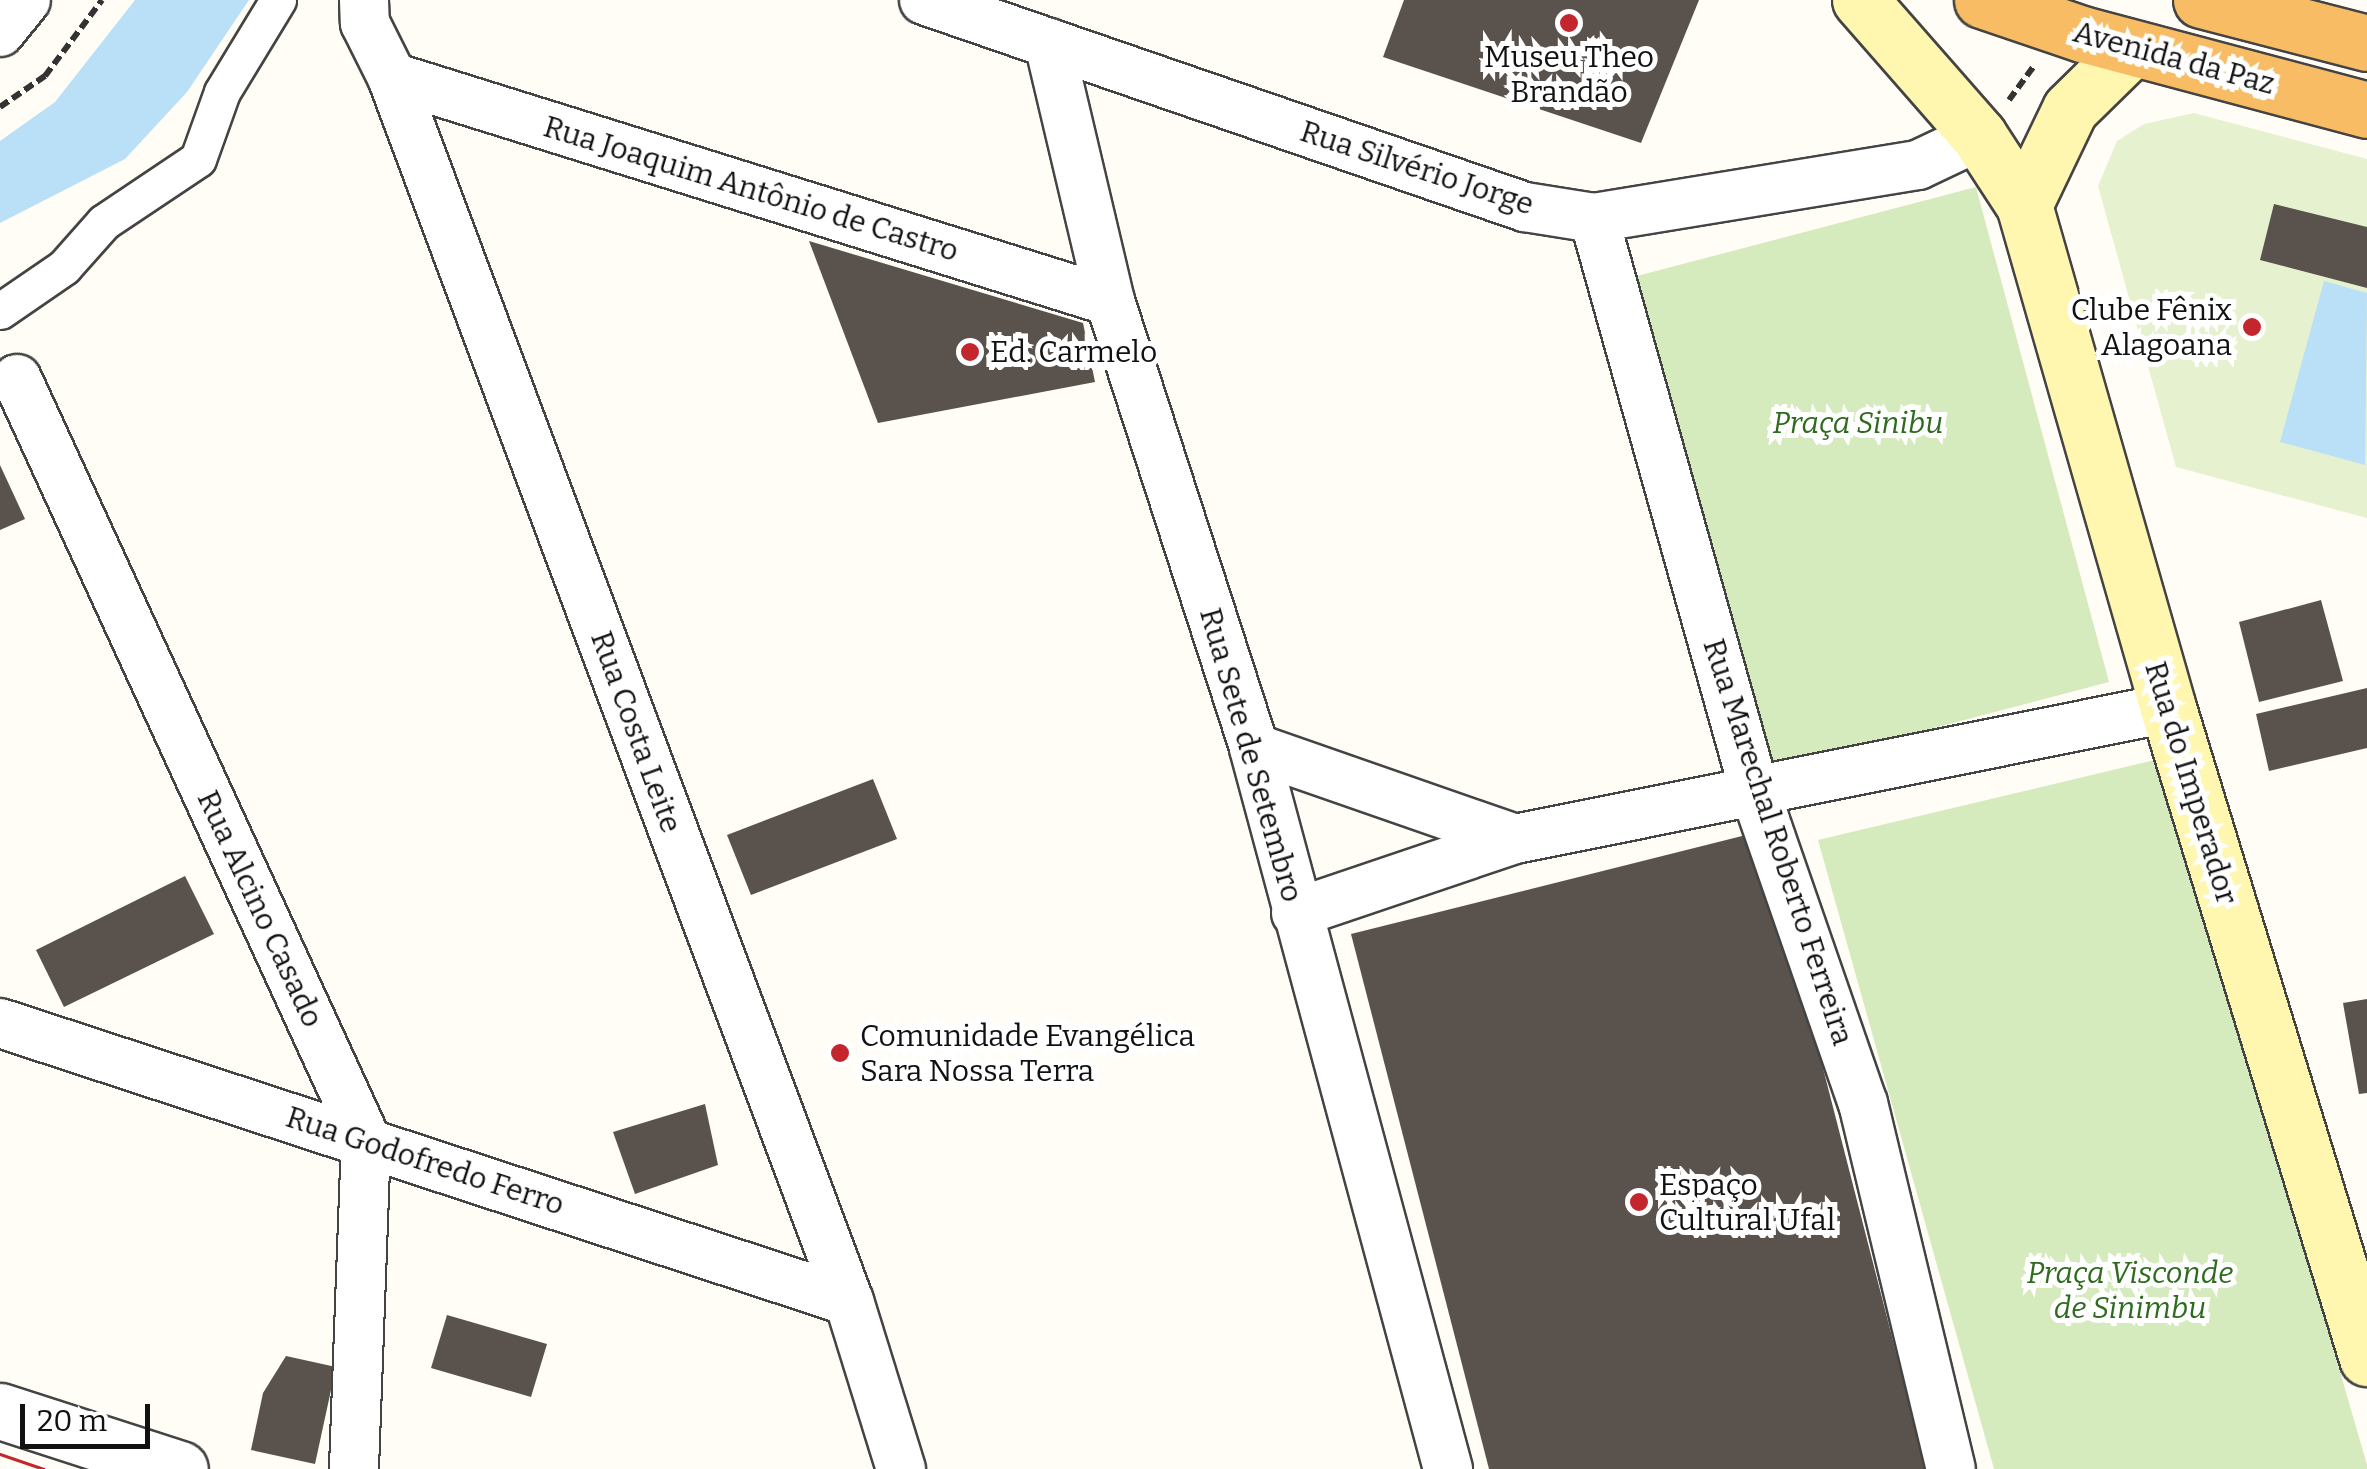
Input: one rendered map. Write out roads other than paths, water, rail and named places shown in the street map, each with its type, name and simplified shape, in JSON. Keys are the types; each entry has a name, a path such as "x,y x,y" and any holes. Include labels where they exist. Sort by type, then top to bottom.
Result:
{"highway":[{"name":"Avenida da Paz","path":"1982,0 2132,48 2367,110"},
{"path":"2132,48 2201,0 2367,43"}],"main road":[{"name":"Rua do Imperador","path":"1860,0 1993,120 2024,205 2168,708 2367,1358"},
{"path":"2024,205 2070,109 2132,48"}],"street":[{"path":"0,32 26,0"},
{"path":"0,311 64,267 104,222 198,159 222,92 278,0"},
{"name":"Rua Costa Leite","path":"364,0 365,23 392,77 849,1301 901,1469"},
{"name":"Rua Silvério Jorge","path":"924,0 1526,207 1594,218 1918,166 1993,120"},
{"name":"Rua Sete de Setembro","path":"1049,43 1110,302 1254,748 1448,1469"},
{"name":"Rua Joaquim Antônio de Castro","path":"392,77 1110,302"},
{"name":"Rua Marechal Roberto Ferreira","path":"1594,218 1754,789 1862,1104 1951,1469"},
{"name":"Rua Alcino Casado","path":"17,380 366,1140 354,1469"},
{"path":"1296,912 1515,839 2168,708"},
{"path":"1254,748 1515,839"},
{"name":"Rua Godofredo Ferro","path":"0,1023 849,1301"},
{"path":"0,1411 180,1469"}],"water":[{"path":"135,0 249,0 187,92 125,159 0,223 0,141 55,102"},
{"path":"2324,281 2367,293 2365,465 2280,442"}],"tram line":[{"path":"0,1454 44,1469"}],"place":[{"name":"Museu Theo Brandão","path":"1569,23"},
{"name":"Clube Fênix Alagoana","path":"2252,327"},
{"name":"Ed. Carmelo","path":"970,352"},
{"name":"Comunidade Evangélica Sara Nossa Terra","path":"840,1053"},
{"name":"Espaço Cultural Ufal","path":"1639,1202"}],"park label":[{"name":"Praça Sinibu","path":"1858,423"},
{"name":"Praça Visconde de Sinimbu","path":"2130,1290"}]}
